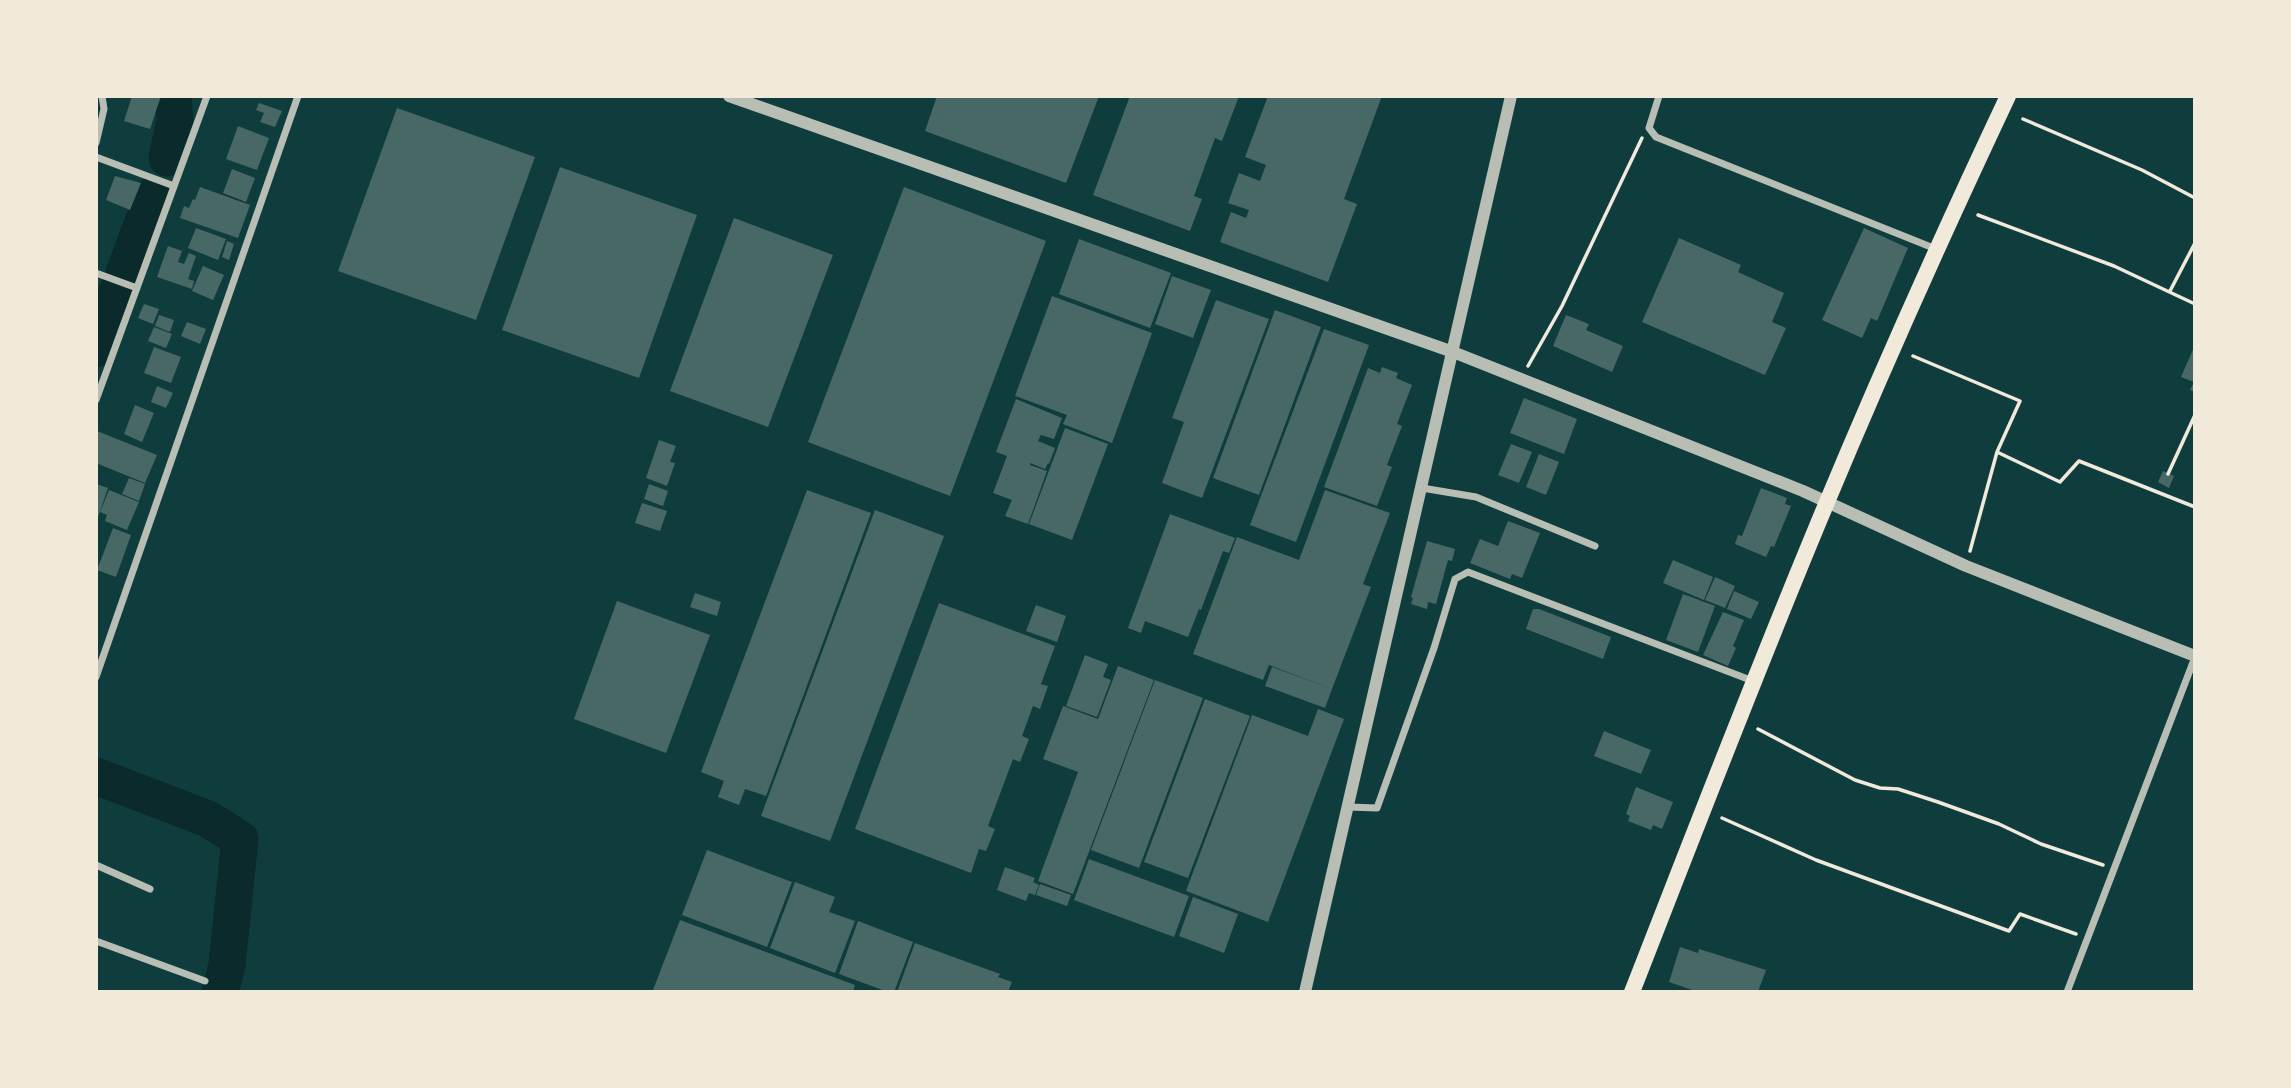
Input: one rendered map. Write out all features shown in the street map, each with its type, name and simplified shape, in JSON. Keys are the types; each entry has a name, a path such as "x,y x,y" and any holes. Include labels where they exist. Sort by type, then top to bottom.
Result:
{"main road":[{"path":"1632,992 1753,681 1827,502 1936,249 2008,96"}],"street":[{"path":"96,143 104,108 102,96"},
{"path":"96,400 207,96"},
{"path":"96,677 298,96"},
{"path":"729,96 1454,352 1827,502 1966,566 2195,656 2067,992"},
{"path":"1305,992 1511,96"},
{"path":"1660,96 1649,128 1656,137 1936,249"},
{"path":"96,157 174,186"},
{"path":"96,272 137,288"},
{"path":"1422,488 1476,498 1595,547"},
{"path":"1348,807 1377,808 1434,648 1455,579 1468,572 1753,681"},
{"path":"96,865 150,889"},
{"path":"96,941 205,981"}],"path":[{"path":"2023,119 2142,170 2195,198"},
{"path":"1520,379 1562,306 1641,139 1649,128"},
{"path":"1978,215 2114,266 2195,304"},
{"path":"2170,291 2195,243"},
{"path":"1913,356 2020,401 1997,452 1966,566"},
{"path":"2168,474 2195,415"},
{"path":"1997,452 2060,482 2079,461 2195,507"},
{"path":"2160,494 2163,485"},
{"path":"1758,729 1855,780 1880,788 1898,789 1938,802 1999,824 2041,844 2114,869"},
{"path":"1722,818 1816,860 2008,930 2020,914 2088,938"}],"building":[{"path":"132,96 161,96 150,129 124,121"},
{"path":"937,96 1099,96 1066,183 925,131"},
{"path":"1130,96 1239,96 1222,141 1215,138 1194,196 1202,199 1190,231 1093,195"},
{"path":"1268,96 1382,96 1344,199 1357,204 1328,282 1220,242 1231,212 1246,218 1249,210 1228,203 1239,173 1260,181 1266,165 1245,157"},
{"path":"259,103 282,111 275,127 260,122 264,113 256,110"},
{"path":"397,108 535,157 476,320 338,271"},
{"path":"238,126 269,138 257,170 226,159"},
{"path":"560,167 697,215 639,378 502,330"},
{"path":"232,169 255,178 246,202 223,193"},
{"path":"115,176 141,183 130,210 106,200"},
{"path":"200,187 250,205 238,238 180,218 184,206 189,208"},
{"path":"904,187 1046,241 950,496 808,442"},
{"path":"734,218 833,255 768,427 670,391"},
{"path":"196,228 226,239 218,260 188,248"},
{"path":"1864,228 1908,248 1877,321 1871,318 1862,338 1822,320"},
{"path":"1679,238 1741,265 1738,272 1784,293 1772,322 1786,328 1765,375 1642,322"},
{"path":"1079,239 1171,273 1150,328 1059,294"},
{"path":"227,241 234,244 229,260 222,257"},
{"path":"168,246 182,251 178,262 184,264 189,253 196,256 188,279 194,281 192,289 157,277"},
{"path":"203,266 224,275 213,300 192,291"},
{"path":"1172,276 1211,290 1193,338 1155,324"},
{"path":"1052,296 1152,333 1112,443 1063,424 1067,415 1015,396"},
{"path":"1216,300 1269,319 1202,498 1162,483 1184,422 1172,418"},
{"path":"144,304 159,309 153,324 138,318"},
{"path":"1275,310 1321,327 1259,495 1213,478"},
{"path":"159,315 174,320 170,332 155,326"},
{"path":"1566,315 1589,324 1586,330 1623,346 1612,372 1553,346"},
{"path":"187,322 206,329 200,344 181,336"},
{"path":"154,327 172,334 166,348 148,341"},
{"path":"1324,329 1369,345 1296,542 1250,525"},
{"path":"2195,345 2195,392 2190,390 2194,382 2181,377"},
{"path":"154,347 181,357 171,383 144,373"},
{"path":"1382,367 1398,373 1396,378 1412,385 1397,424 1402,426 1387,465 1392,467 1377,506 1324,487 1368,368 1380,373"},
{"path":"157,386 173,393 166,408 151,402"},
{"path":"1524,398 1577,419 1564,454 1510,433"},
{"path":"1016,399 1062,418 1054,439 1041,435 1038,441 1055,448 1049,464 1045,469 1030,463 1047,471 1028,524 1005,516 1012,500 993,493 1007,456 996,452"},
{"path":"135,405 154,413 142,442 124,434"},
{"path":"1065,428 1108,444 1072,540 1029,524"},
{"path":"97,431 157,455 145,483 96,463"},
{"path":"659,440 676,446 670,462 675,463 667,486 646,478"},
{"path":"1511,444 1532,452 1519,483 1498,475"},
{"path":"1539,454 1559,462 1546,495 1526,487"},
{"path":"2163,471 2174,476 2169,488 2158,482"},
{"path":"129,478 145,484 139,501 122,494"},
{"path":"96,484 108,488 97,520 96,520"},
{"path":"649,484 668,491 663,506 644,499"},
{"path":"1761,488 1787,498 1785,504 1791,506 1774,547 1771,546 1766,557 1735,544 1738,535 1742,536"},
{"path":"109,490 139,502 127,530 105,521 107,515 100,512"},
{"path":"807,490 871,513 766,796 745,789 739,805 718,797 724,781 701,772"},
{"path":"1325,490 1390,513 1363,584 1371,587 1332,689 1269,665 1263,680 1193,654 1237,537 1299,560"},
{"path":"642,503 667,511 660,531 635,523"},
{"path":"875,510 944,536 830,841 761,816"},
{"path":"1170,514 1235,538 1229,553 1223,551 1188,637 1145,621 1141,633 1128,628"},
{"path":"1508,521 1540,533 1522,578 1512,574 1510,579 1470,563 1480,539 1498,546"},
{"path":"113,528 131,535 116,577 97,570"},
{"path":"1427,541 1455,549 1452,561 1448,560 1436,604 1428,602 1427,609 1411,604 1411,597"},
{"path":"1673,560 1713,577 1704,600 1663,583"},
{"path":"1715,577 1735,586 1725,608 1705,600"},
{"path":"1734,591 1759,602 1751,619 1727,609"},
{"path":"695,593 721,602 717,616 690,607"},
{"path":"1683,594 1715,606 1698,652 1666,640"},
{"path":"617,601 710,635 666,753 574,719"},
{"path":"939,603 1055,646 1041,684 1048,686 1040,709 1033,706 1022,736 1029,739 1020,762 1013,759 988,826 995,829 986,851 979,849 971,873 855,829"},
{"path":"1036,605 1066,616 1057,642 1026,631"},
{"path":"1533,609 1611,637 1603,659 1526,629"},
{"path":"1723,612 1744,620 1728,666 1703,655"},
{"path":"1085,655 1108,664 1103,677 1111,680 1097,717 1066,706"},
{"path":"1118,666 1154,680 1073,894 1038,881 1078,772 1043,759 1063,706 1098,719"},
{"path":"1272,667 1332,689 1325,708 1265,686"},
{"path":"1155,680 1203,698 1139,868 1091,850"},
{"path":"1205,699 1250,716 1188,878 1144,862"},
{"path":"1318,709 1344,719 1268,922 1186,891 1252,715 1308,736"},
{"path":"1604,731 1651,750 1641,774 1594,756"},
{"path":"1636,787 1673,802 1662,829 1653,825 1651,830 1628,821 1630,816 1626,814"},
{"path":"707,850 792,882 767,947 682,915"},
{"path":"1089,859 1189,896 1174,937 1074,900"},
{"path":"1005,867 1035,878 1033,882 1039,885 1035,895 1029,893 1026,901 997,890"},
{"path":"795,882 835,897 829,912 855,921 835,973 770,948"},
{"path":"1040,884 1071,895 1067,906 1036,895"},
{"path":"1193,897 1238,914 1224,953 1179,936"},
{"path":"680,920 855,985 853,992 653,990"},
{"path":"858,921 913,942 894,992 839,974"},
{"path":"915,943 1000,974 998,977 1012,982 1008,992 897,992"},
{"path":"1680,947 1698,953 1699,949 1766,970 1758,992 1698,992 1669,982"}],"waterway":[{"path":"167,158 175,120 173,96"},
{"path":"124,273 153,195"},
{"path":"96,349 118,289"},
{"path":"96,776 208,819 240,839 227,965 220,992"}]}
